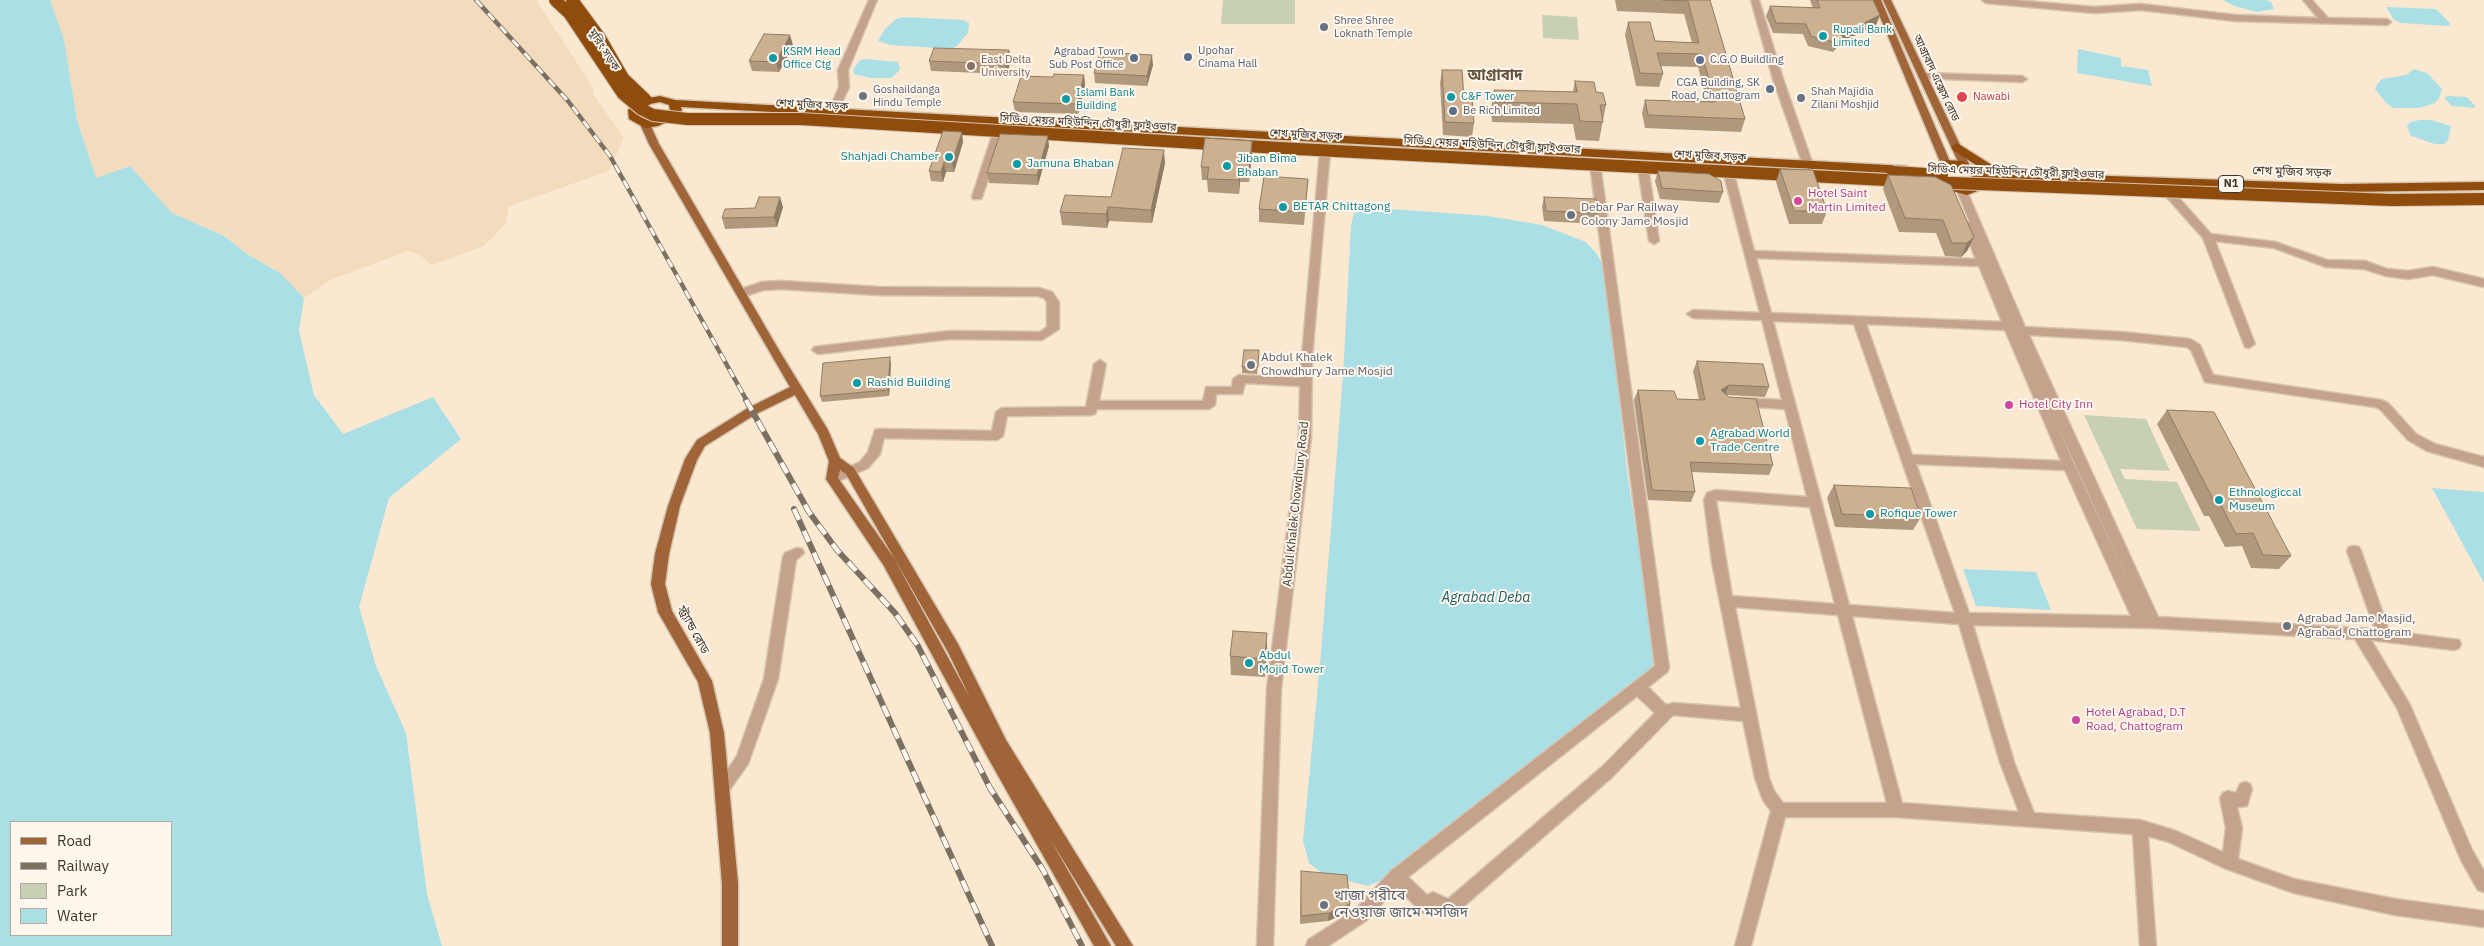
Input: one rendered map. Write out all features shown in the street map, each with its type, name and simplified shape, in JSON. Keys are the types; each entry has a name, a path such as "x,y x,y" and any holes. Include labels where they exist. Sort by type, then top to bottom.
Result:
{"highway":[{"name":"মুরিং সড়ক","path":"556,0 613,88 622,100 635,108 633,117 645,124"},
{"name":"সিডিএ মেয়র মহিউদ্দিন চৌধুরী ফ্লাইওভার","path":"556,0 569,13 622,94 642,109 653,114 687,119 801,120 1269,148 1966,184 2391,200 2484,199"},
{"path":"572,0 600,38 623,78 642,98 656,105 684,112 833,115 1220,138 2017,180 2351,192 2484,188"},
{"name":"শেখ মুজিব সড়ক","path":"635,108 654,100 666,99 674,103 834,111 1595,164 1947,183"},
{"path":"670,117 676,110 674,103"},
{"name":"শেখ মুজিব সড়ক","path":"645,124 658,122 670,117 732,115 998,130 1808,165 1947,183"},
{"path":"1957,147 2000,176"},
{"path":"1946,164 1965,166 1980,180 1972,190 1947,183 1941,165 1946,164"},
{"name":"শেখ মুজিব সড়ক","path":"1980,180 2000,176 2341,188 2484,188"},
{"name":"শেখ মুজিব সড়ক","path":"1980,180 2354,200 2484,199"}],"main road":[{"name":"আগ্রাবাদ এক্সেস রোড","path":"1877,0 1946,164"},
{"name":"আগ্রাবাদ এক্সেস রোড","path":"1887,0 1965,166"},
{"path":"645,124 654,144 742,293 775,353 824,433 835,461 832,479 889,562 992,751 1103,946"},
{"name":"স্ট্র্যান্ড রোড","path":"730,946 730,884 717,733 705,681 665,612 658,584 662,554 674,506 691,459 701,443 752,410 798,389"},
{"path":"835,461 850,471 953,648 1001,744 1125,946"}],"street":[{"path":"834,111 844,87 843,70 873,0"},
{"path":"1755,0 1778,79 1808,165"},
{"path":"1986,0 2094,10 2111,9 2132,4 2236,18 2387,22"},
{"path":"2106,0 2111,9"},
{"path":"2308,0 2325,20"},
{"path":"1923,76 2022,79"},
{"path":"977,197 998,130"},
{"name":"Abdul Khalek Chowdhury Road","path":"1265,946 1274,689 1305,437 1305,382 1312,284 1326,145"},
{"path":"1314,946 1361,915 1397,876 1662,668 1595,164"},
{"path":"1643,167 1654,241"},
{"path":"1728,171 1896,810"},
{"path":"1947,183 2069,466 2147,622"},
{"path":"1947,183 2021,331 2147,622"},
{"path":"2168,191 2208,237 2250,344"},
{"path":"2208,237 2275,245 2326,263 2365,265 2386,272 2408,275 2433,271 2484,283"},
{"path":"1751,254 1983,263"},
{"path":"742,293 762,286 781,284 879,290 1039,292 1050,297 1053,302 1053,329 1042,336 950,335 818,350"},
{"path":"1693,314 2009,326"},
{"path":"1859,321 1964,620 2007,762 2029,819"},
{"path":"2021,331 2121,336 2190,344 2196,348 2209,378 2377,403 2384,406 2412,437 2431,448 2484,462"},
{"path":"832,479 864,465 874,454 879,433 997,436 1002,412 1091,412 1100,364"},
{"path":"1092,405 1209,405 1210,390 1238,391 1240,379 1305,382"},
{"path":"1726,401 1790,405"},
{"path":"1908,459 2069,466"},
{"path":"1779,810 1768,795 1762,778 1718,554 1711,496 1815,502"},
{"path":"2354,551 2384,635"},
{"path":"723,787 743,759 771,679 790,557 797,553"},
{"path":"1727,602 1842,609 1964,620 2147,622 2384,635 2454,644"},
{"path":"2359,634 2403,705 2466,855 2484,885"},
{"path":"1638,687 1665,713"},
{"path":"1397,876 1426,906 1432,900 1450,908 1607,772 1665,713 1673,709 1750,715"},
{"path":"2230,863 2234,828 2228,798 2242,801 2245,789"},
{"path":"1779,810 1896,810 2140,827 2171,836 2230,863 2294,886 2395,907 2484,919"},
{"path":"1743,946 1779,810"},
{"path":"2140,827 2148,946"}],"shaded area":[{"path":"50,0 536,0 593,88 593,94 624,138 609,171 509,206 506,223 484,246 432,265 420,255 408,251 330,280 304,298 280,273 247,254 224,236 172,213 130,166 96,178 77,120 64,40"}],"green space":[{"path":"1223,0 1295,0 1295,24 1221,24"},
{"path":"1542,15 1577,17 1579,40 1543,38"},
{"path":"2084,415 2146,419 2170,471 2120,469 2125,479 2177,482 2201,531 2137,529"}],"water":[{"path":"0,0 50,0 64,40 77,120 96,178 130,166 172,213 224,236 247,254 280,273 304,298 299,331 314,395 343,434 433,397 461,439 389,498 359,607 376,666 406,733 427,894 442,946 0,946"},
{"path":"2223,0 2266,0 2271,2 2274,9 2257,12 2234,6"},
{"path":"2386,7 2436,9 2450,23 2449,26 2401,23 2394,20"},
{"path":"903,17 964,20 969,23 968,33 956,47 950,49 890,45 878,41 885,29 896,19"},
{"path":"2078,49 2121,58 2121,66 2148,70 2152,86 2077,73"},
{"path":"860,60 898,62 900,70 891,78 870,78 854,74 853,70"},
{"path":"2414,69 2427,73 2442,89 2439,98 2435,103 2419,108 2394,108 2387,104 2375,89 2378,83 2382,79 2406,75"},
{"path":"2449,96 2467,97 2475,108 2452,106 2444,98"},
{"path":"2431,120 2451,126 2448,140 2444,144 2435,144 2411,136 2407,126 2410,122"},
{"name":"Agrabad Deba","path":"1377,208 1488,216 1542,225 1586,242 1597,254 1604,268 1627,471 1655,657 1653,668 1386,878 1368,886 1324,875 1309,863 1303,841 1321,653 1343,376 1351,226 1354,213"},
{"path":"2432,488 2484,492 2484,583"},
{"path":"1963,569 2036,572 2051,610 1976,606"}],"building":[{"path":"1663,0 1710,0 1745,119 1648,115 1645,100 1715,102 1702,54 1657,53 1663,74 1640,73 1628,22 1650,22 1655,41 1699,43 1688,1"},
{"path":"1817,0 1873,0 1880,15 1844,33 1837,43 1811,36 1806,24 1776,23 1770,6 1820,8"},
{"path":"764,34 790,35 776,62 749,61"},
{"path":"934,48 1009,50 1005,64 929,61"},
{"path":"1100,52 1152,55 1147,76 1094,73"},
{"name":"C&F Tower","path":"1442,70 1462,70 1464,98 1472,98 1474,123 1445,122"},
{"path":"1054,74 1084,75 1077,104 1013,102 1021,76 1053,77"},
{"path":"1575,81 1594,82 1596,92 1603,93 1606,105 1600,105 1603,122 1580,121 1577,104 1495,102 1494,90 1577,92"},
{"path":"943,131 962,132 952,162 944,162 941,172 929,171"},
{"name":"Jamuna Bhaban","path":"1000,134 1048,136 1037,175 987,173"},
{"name":"Jiban Bima Bhaban","path":"1205,138 1252,141 1249,169 1240,168 1239,180 1207,179 1209,167 1201,167"},
{"path":"1123,148 1164,150 1151,210 1108,207 1106,214 1060,212 1065,195 1111,197"},
{"path":"1780,169 1813,170 1827,211 1794,211"},
{"path":"1658,171 1709,174 1721,181 1723,192 1662,188"},
{"path":"1888,175 1935,177 1951,185 1974,237 1967,243 1952,243 1943,220 1905,218"},
{"path":"1264,176 1308,179 1305,212 1259,209"},
{"path":"759,197 780,197 774,217 722,218 725,209 755,208"},
{"path":"1544,197 1596,199 1598,213 1546,211"},
{"path":"1244,350 1259,350 1258,367 1242,367"},
{"name":"Rashid Building","path":"890,357 888,390 820,396 823,363"},
{"name":"Agrabad World Trade Centre","path":"1697,361 1763,364 1769,387 1729,385 1721,390 1729,397 1756,399 1773,465 1690,462 1695,492 1652,490 1638,390 1674,391 1677,399 1705,400"},
{"path":"2167,410 2214,412 2291,556 2263,555 2253,533 2236,534 2220,503 2215,503"},
{"path":"1834,485 1911,488 1921,517 1842,514"},
{"path":"1233,631 1267,633 1265,659 1230,656"},
{"name":"খাজা গরীবে নেওয়াজ জামে মসজিদ","path":"1301,871 1347,875 1350,904 1329,913 1301,916"}],"railway":[{"path":"476,0 568,101 610,156 747,401"},
{"path":"746,400 809,512 837,550 895,613 918,646 990,788 1043,870 1082,946"},
{"path":"794,509 992,946"}],"place":[{"name":"Shree Shree Loknath Temple","path":"1324,27"},
{"name":"Rupali Bank Limited","path":"1823,36"},
{"name":"Upohar Cinama Hall","path":"1188,57"},
{"name":"KSRM Head Office Ctg","path":"773,58"},
{"name":"Agrabad Town Sub Post Office","path":"1134,58"},
{"name":"C.G.O Buildling","path":"1700,60"},
{"name":"East Delta University","path":"971,66"},
{"name":"CGA Building, SK Road, Chattogram","path":"1770,89"},
{"name":"Goshaildanga Hindu Temple","path":"863,96"},
{"name":"C&F Tower","path":"1451,97"},
{"name":"Nawabi","path":"1962,97"},
{"name":"Shah Majidia Zilani Moshjid","path":"1801,98"},
{"name":"Islami Bank Building","path":"1066,99"},
{"name":"Be Rich Limited","path":"1453,111"},
{"name":"Shahjadi Chamber","path":"949,157"},
{"name":"Jamuna Bhaban","path":"1017,164"},
{"name":"Jiban Bima Bhaban","path":"1227,166"},
{"name":"Hotel Saint Martin Limited","path":"1798,201"},
{"name":"BETAR Chittagong","path":"1283,207"},
{"name":"Debar Par Railway Colony Jame Mosjid","path":"1571,215"},
{"name":"Abdul Khalek Chowdhury Jame Mosjid","path":"1251,365"},
{"name":"Rashid Building","path":"857,383"},
{"name":"Hotel City Inn","path":"2009,405"},
{"name":"Agrabad World Trade Centre","path":"1700,441"},
{"name":"Ethnologiccal Museum","path":"2219,500"},
{"name":"Rofique Tower","path":"1870,514"},
{"name":"Agrabad Jame Masjid, Agrabad, Chattogram","path":"2287,626"},
{"name":"Abdul Mojid Tower","path":"1249,663"},
{"name":"Hotel Agrabad, D.T Road, Chattogram","path":"2076,720"},
{"name":"খাজা গরীবে নেওয়াজ জামে মসজিদ","path":"1324,905"}],"district":[{"name":"আগ্রাবাদ","path":"1495,76"}]}
